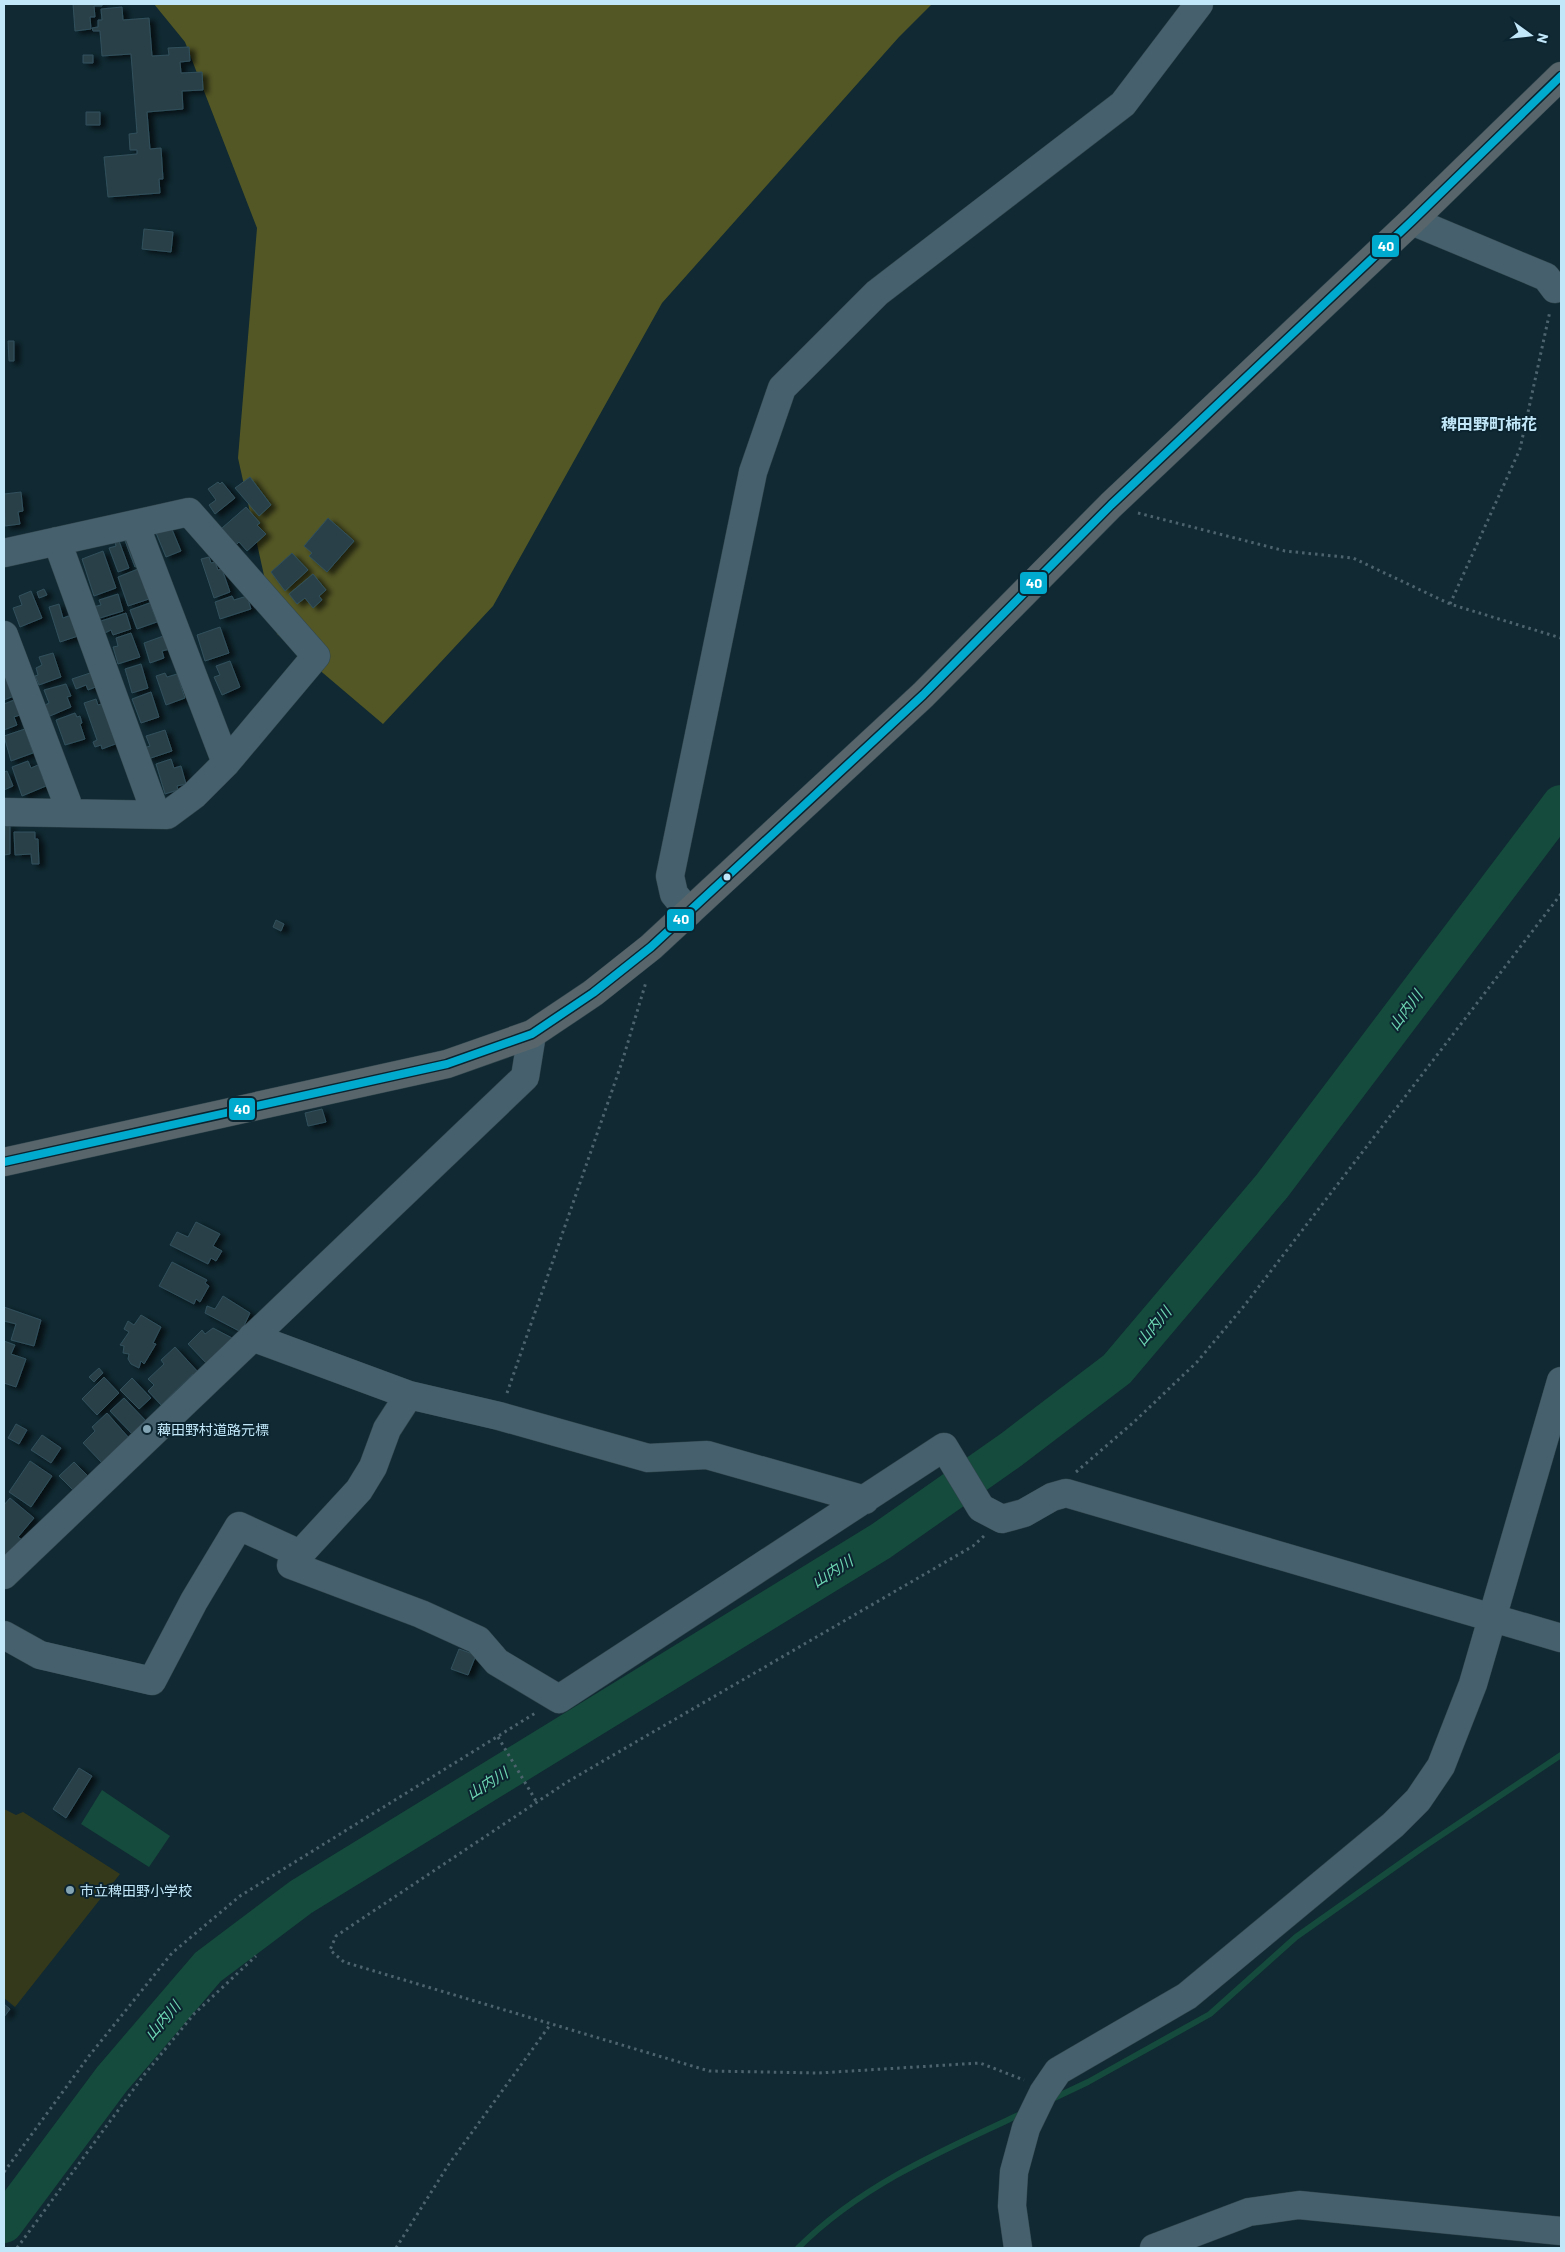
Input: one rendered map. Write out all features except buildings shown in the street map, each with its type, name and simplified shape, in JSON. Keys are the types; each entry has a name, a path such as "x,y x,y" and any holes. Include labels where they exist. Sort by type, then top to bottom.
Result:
{"highway":[{"path":"4,1162 447,1064 532,1034 594,993 651,947 923,695 1111,506 1561,76"}],"street":[{"path":"689,912 674,894 670,876 752,472 782,388 877,293 1123,104 1198,4"},
{"path":"1412,220 1546,277 1555,289"},
{"path":"4,553 189,512 316,656 226,763 194,795 167,815 4,812"},
{"path":"135,524 226,763"},
{"path":"57,541 152,803 152,814"},
{"path":"4,635 67,802 66,813"},
{"path":"4,1575 525,1077 532,1034"},
{"path":"252,1337 409,1396 499,1416 648,1458 707,1455 865,1500"},
{"path":"1018,2248 1012,2206 1014,2172 1026,2128 1043,2093 1058,2071 1187,1996 1392,1825 1418,1800 1441,1766 1473,1684 1561,1381"},
{"path":"409,1396 387,1428 373,1467 359,1490 291,1565 421,1614 478,1640 497,1662 559,1699 944,1447 991,1514 1024,1514 1052,1497 1066,1493 1561,1638"},
{"path":"4,1635 40,1655 152,1682 194,1602 239,1526 300,1554"},
{"path":"1154,2248 1249,2212 1299,2205 1561,2231"}],"path":[{"path":"1450,604 1520,449 1555,289"},
{"path":"1111,506 1284,551 1353,558 1450,604 1561,638"},
{"path":"1066,1493 1068,1479 1135,1421 1197,1362 1244,1306 1561,894"},
{"path":"499,1416 622,1062 648,977 651,947"},
{"path":"991,1514 973,1546 536,1801 336,1936 330,1950 344,1962 709,2071 819,2073 980,2063 1019,2076 1043,2093"},
{"path":"4,2172 89,2056 172,1953 240,1896 559,1699"},
{"path":"498,1736 536,1801"},
{"path":"17,2248 144,2075 188,2021 256,1956"},
{"path":"396,2248 448,2164 550,2025"}],"shaded area":[{"path":"154,4 932,4 899,37 662,303 493,606 383,724 277,634 238,458 257,228 185,42"},
{"path":"102,1790 170,1836 149,1867 81,1824"},
{"path":"4,1809 16,1815 23,1812 120,1874 15,2007 4,1998"}],"waterway":[{"name":"山内川","path":"4,2224 112,2079 208,1967 301,1897 881,1541 1012,1449 1117,1369 1272,1186 1561,804"},
{"path":"1050,2100 1088,2082 1210,2014 1296,1937 1422,1848 1561,1755"},
{"path":"798,2248 822,2226 876,2187 933,2155 1023,2113"}],"transit line":[{"name":"40","path":"4,1162 447,1064 532,1034 593,993 651,947 923,695 1111,505 1412,221 1561,76"}],"place":[{"name":"薭田野村道路元標","path":"147,1429"},
{"name":"市立稗田野小学校","path":"70,1890"}],"district":[{"name":"稗田野町柿花","path":"1489,423"}]}
